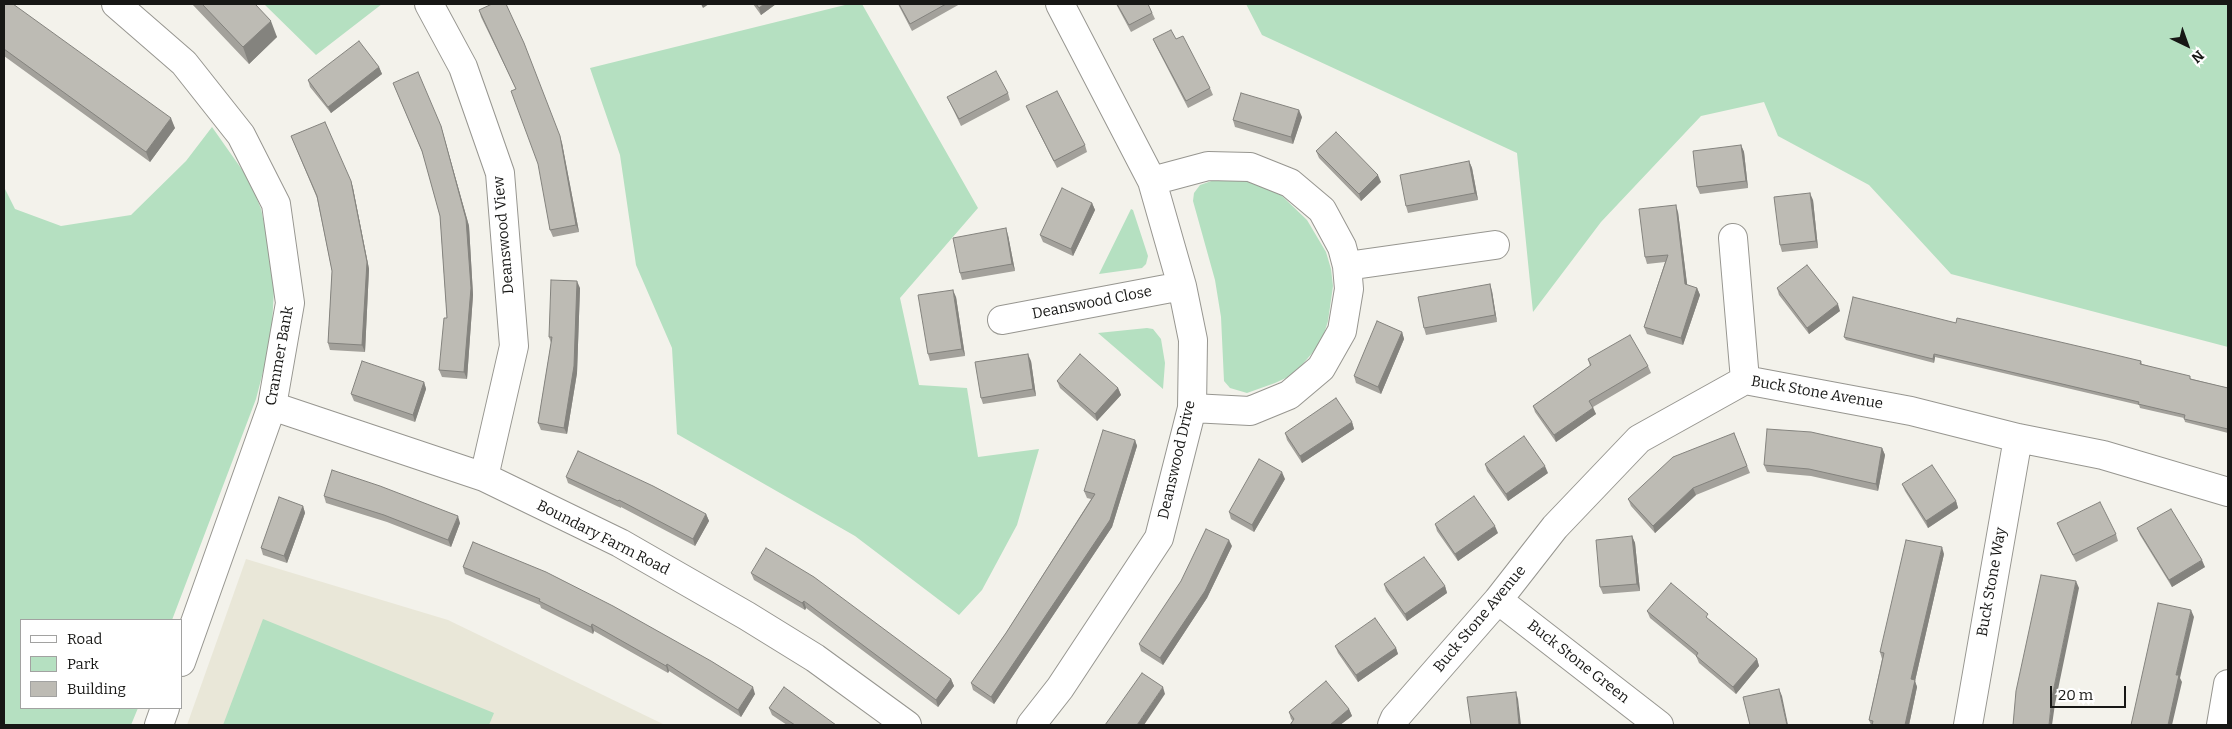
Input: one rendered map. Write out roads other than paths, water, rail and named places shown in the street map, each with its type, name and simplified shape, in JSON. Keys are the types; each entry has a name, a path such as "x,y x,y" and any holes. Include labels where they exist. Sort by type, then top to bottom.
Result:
{"street":[{"name":"Cranmer Bank","path":"116,4 184,62 241,135 276,204 290,303 272,406 182,659"},
{"name":"Deanswood View","path":"429,4 463,67 500,173 514,346 484,478"},
{"name":"Deanswood Drive","path":"1031,725 1060,688 1159,538 1192,408 1193,340 1182,286 1152,181 1060,4"},
{"path":"1152,181 1208,166 1250,167 1290,183 1322,210 1342,247 1347,266 1349,289 1342,331 1321,368 1289,395 1250,411 1192,408"},
{"path":"1733,238 1745,380"},
{"path":"1347,266 1495,245"},
{"name":"Deanswood Close","path":"1002,320 1182,286"},
{"name":"Buck Stone Avenue","path":"1392,725 1395,718 1498,600 1555,527 1639,439 1745,380 1911,411 2018,438 2103,455 2228,492"},
{"name":"Boundary Farm Road","path":"272,406 484,478 620,543 747,616 815,658 887,709 906,725"},
{"name":"Buck Stone Way","path":"1968,725 2018,438"},
{"name":"Buck Stone Green","path":"1498,600 1659,725"},
{"path":"2221,725 2228,684"},
{"path":"158,725 165,709"}]}
